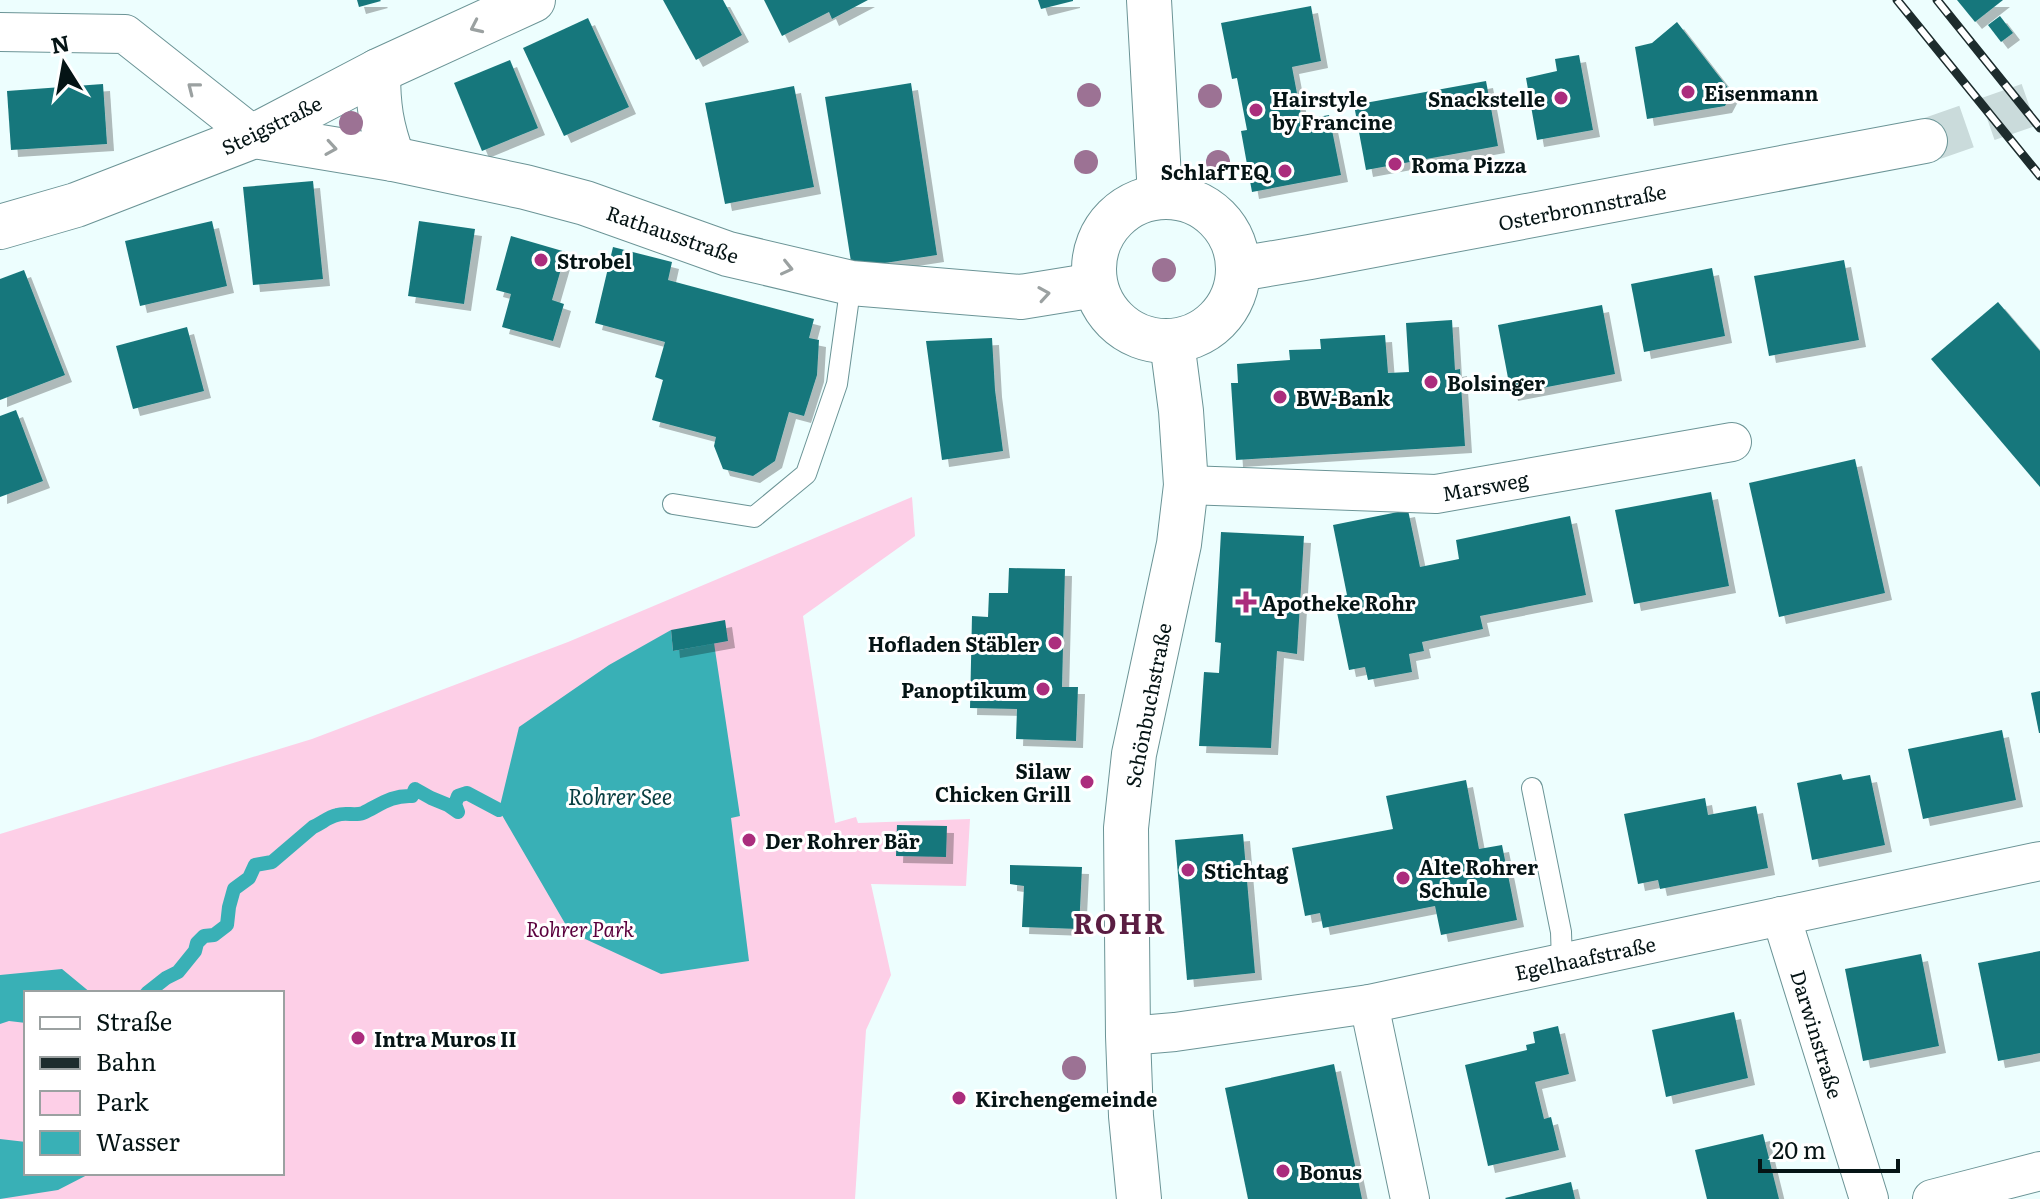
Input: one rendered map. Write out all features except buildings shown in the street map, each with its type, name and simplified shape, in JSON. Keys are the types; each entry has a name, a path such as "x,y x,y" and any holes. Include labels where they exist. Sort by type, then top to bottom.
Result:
{"street":[{"name":"Steigstraße","path":"0,227 76,205 254,136 378,71 533,0"},
{"path":"1149,0 1160,196"},
{"path":"0,32 125,34 254,136"},
{"path":"378,71 380,117 393,159"},
{"name":"Rathausstraße","path":"254,136 393,159 525,187 585,203 728,254 851,283 1021,297 1095,285"},
{"name":"Osterbronnstraße","path":"1239,269 1925,141"},
{"path":"1160,196 1189,199 1214,213 1232,235 1239,269 1237,291 1222,316 1199,334 1172,342 1146,339 1123,327 1105,309 1095,285 1095,254 1107,225 1130,205 1160,196"},
{"name":"Schönbuchstraße","path":"1139,1199 1128,1036 1126,828 1134,754 1179,544 1186,485 1172,342"},
{"name":"Marsweg","path":"1186,485 1436,494 1732,442"},
{"name":"Egelhaafstraße","path":"1128,1036 1369,1004 2040,861"},
{"name":"Darwinstraße","path":"1781,916 1869,1199"},
{"path":"1369,1004 1410,1199"},
{"path":"1932,1199 2040,1171"}],"lane":[{"path":"673,504 754,517 806,474 837,384 851,283"},
{"path":"1532,788 1561,932 1562,962"}],"green space":[{"name":"Rohrer Park","path":"912,497 915,536 803,616 835,823 856,817 858,823 970,819 966,886 871,884 891,975 866,1030 855,1199 0,1199 0,834 312,739 568,642"}],"water":[{"name":"Rohrer See","path":"671,630 673,651 714,643 740,816 731,818 749,961 661,974 570,932 499,810 519,727 609,665"},
{"path":"62,969 89,991 24,991 24,1023 9,1021 0,1024 0,975"},
{"path":"0,1139 24,1142 24,1175 87,1175 58,1190 0,1199"}],"waterway":[{"path":"150,991 178,972 204,936 214,935 227,925 234,889 249,878 255,865 272,862 313,827 328,819 340,814 363,813 392,799 412,796 415,789 458,812 455,804 458,796 467,793 499,810"}],"tunnel":[{"path":"1925,141 2040,101"}],"railway":[{"path":"1897,0 2040,176"},
{"path":"1937,0 2040,128"}],"place":[{"name":"Eisenmann","path":"1688,92"},
{"name":"Snackstelle","path":"1561,98"},
{"name":"Hairstyle by Francine","path":"1256,110"},
{"name":"Roma Pizza","path":"1395,164"},
{"name":"SchlafTEQ","path":"1285,171"},
{"name":"Strobel","path":"541,260"},
{"name":"Bolsinger","path":"1431,382"},
{"name":"BW-Bank","path":"1280,397"},
{"name":"Apotheke Rohr","path":"1246,602"},
{"name":"Hofladen Stäbler","path":"1055,643"},
{"name":"Panoptikum","path":"1043,689"},
{"name":"Silaw Chicken Grill","path":"1087,782"},
{"name":"Der Rohrer Bär","path":"749,840"},
{"name":"Stichtag","path":"1188,870"},
{"name":"Alte Rohrer Schule","path":"1403,878"},
{"name":"Intra Muros II","path":"358,1038"},
{"name":"Kirchengemeinde","path":"959,1098"},
{"name":"Bonus","path":"1283,1171"}],"district":[{"name":"ROHR","path":"1120,922"}]}
